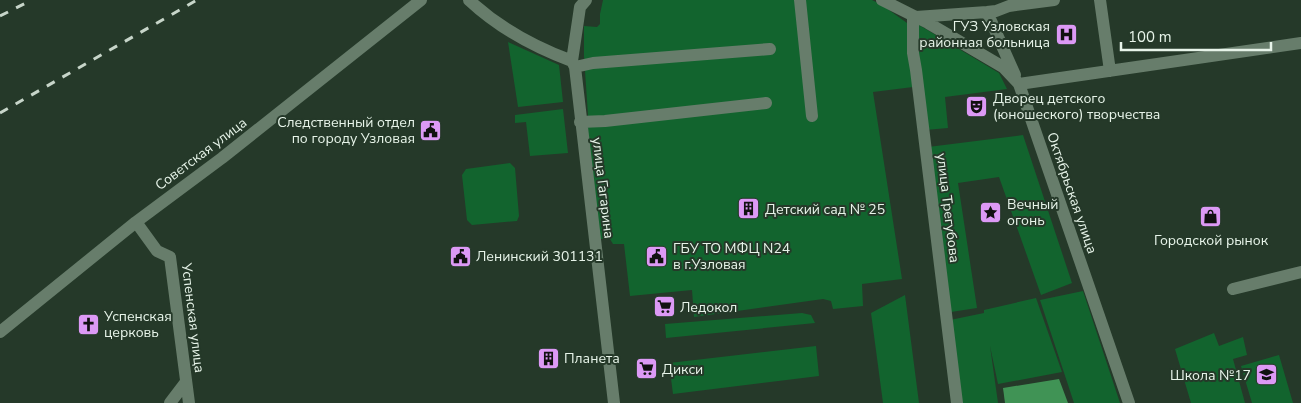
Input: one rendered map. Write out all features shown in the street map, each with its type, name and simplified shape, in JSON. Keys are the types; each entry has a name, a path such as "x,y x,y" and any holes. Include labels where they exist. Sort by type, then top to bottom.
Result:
{"street":[{"name":"Советская улица","path":"0,332 136,222 230,152 421,0"},
{"path":"469,0 502,27 523,40 574,64 770,50"},
{"path":"800,0 812,116"},
{"name":"Октябрьская улица","path":"882,0 1003,67 1019,84 1129,403"},
{"path":"913,17 988,12 1009,6 1054,0"},
{"path":"1100,0 1110,71"},
{"name":"улица Гагарина","path":"581,2 574,64 614,403"},
{"path":"988,12 1019,84 1301,42"},
{"name":"улица Трегубова","path":"913,17 913,53 957,403"},
{"path":"580,122 605,121 766,103"},
{"name":"Успенская улица","path":"136,222 158,250 170,257 189,403"},
{"path":"1233,289 1301,272"},
{"path":"170,403 186,382"}],"shaded area":[{"path":"603,0 872,0 907,23 913,87 873,92 902,279 862,284 863,306 833,309 831,301 823,299 694,317 692,290 630,296 624,244 613,244 610,239 600,239 587,128 584,26 597,27 600,24"},
{"path":"914,22 999,73 1007,89 945,97 948,128 925,130"},
{"path":"508,42 559,65 563,102 518,107"},
{"path":"563,109 568,153 530,156 526,122 515,123 515,115"},
{"path":"1023,135 1072,283 1041,295 999,177 958,183 977,308 951,312 928,147"},
{"path":"510,163 515,168 519,216 517,221 472,225 467,220 462,175 466,169"},
{"path":"1083,291 1120,403 1074,403 1040,300"},
{"path":"905,295 919,403 883,403 871,313"},
{"path":"1036,298 1062,372 998,384 990,346 998,403 960,403 950,320 984,313 984,310"},
{"path":"802,313 811,315 815,323 666,338 665,324"},
{"path":"1214,333 1219,346 1243,337 1247,355 1233,359 1245,403 1191,403 1175,349"},
{"path":"816,346 819,376 673,394 669,363"},
{"path":"1279,355 1293,403 1252,403 1241,366"},
{"path":"1059,379 1068,403 1005,403 1003,388"}],"railway":[{"path":"0,16 32,0"},
{"path":"0,113 197,0"}],"place":[{"name":"ГУЗ Узловская районная больница","path":"1066,34"},
{"name":"Дворец детского (юношеского) творчества","path":"977,106"},
{"name":"Следственный отдел по городу Узловая","path":"431,130"},
{"name":"Детский сад № 25","path":"749,209"},
{"name":"Вечный огонь","path":"991,212"},
{"name":"Городской рынок","path":"1211,217"},
{"name":"Ленинский 301131","path":"460,256"},
{"name":"ГБУ ТО МФЦ N24 в г.Узловая","path":"657,256"},
{"name":"Ледокол","path":"664,307"},
{"name":"Успенская церковь","path":"88,324"},
{"name":"Планета","path":"548,358"},
{"name":"Дикси","path":"646,369"},
{"name":"Школа №17","path":"1267,375"}]}
